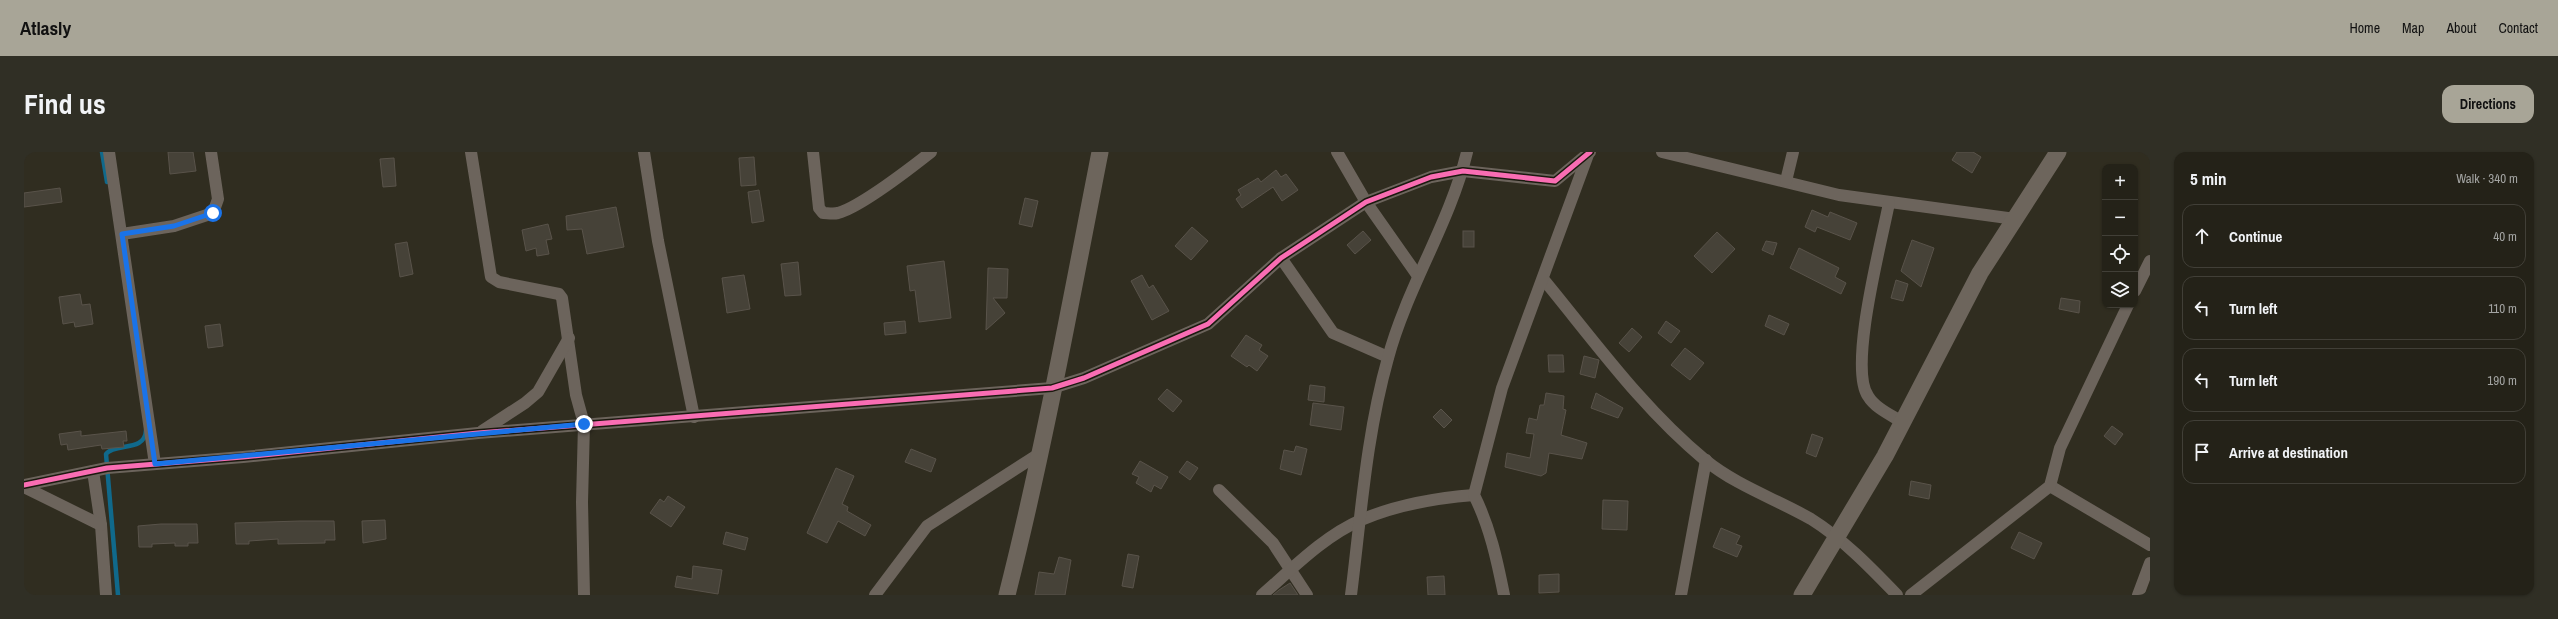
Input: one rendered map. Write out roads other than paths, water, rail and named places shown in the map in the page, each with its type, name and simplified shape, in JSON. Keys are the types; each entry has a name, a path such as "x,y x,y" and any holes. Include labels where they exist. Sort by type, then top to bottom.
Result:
{"street":[{"path":"109,152 155,464"},
{"path":"122,234 174,226 213,213 218,199 211,152"},
{"path":"471,152 491,277 499,282 559,294 562,298 569,338 576,395 584,424 582,502 584,595"},
{"path":"644,152 658,241 694,417"},
{"path":"813,152 819,208 822,213 830,214 849,208 911,168 931,152"},
{"path":"1007,595 1042,452 1052,388 1100,152"},
{"path":"1337,152 1366,202 1418,276"},
{"path":"1351,595 1370,438 1388,357 1418,276 1463,171 1467,152"},
{"path":"24,486 93,471 478,433 1052,388 1084,378 1208,324 1281,258 1366,202 1431,177 1463,171 1551,182 1555,181 1590,152"},
{"path":"1504,595 1496,554 1483,513 1474,495 1502,388 1544,280 1590,152"},
{"path":"1662,152 1839,195 2015,219"},
{"path":"1786,181 1793,152"},
{"path":"1802,595 1902,422 1980,273 2058,152"},
{"path":"1890,203 1870,296 1862,372 1863,386 1873,403 1902,422"},
{"path":"1281,258 1333,333 1388,357"},
{"path":"2138,285 2150,261"},
{"path":"1544,280 1651,410 1706,460 1733,479 1792,509 1837,536 1897,595"},
{"path":"1911,595 2050,486 2060,448 2127,308"},
{"path":"478,433 525,403 538,392 569,338"},
{"path":"875,595 927,526 1042,452"},
{"path":"1681,595 1706,460"},
{"path":"93,471 101,525 106,595"},
{"path":"24,486 101,525"},
{"path":"2050,486 2150,545"},
{"path":"1220,490 1273,543 1307,595"},
{"path":"1262,595 1336,534 1361,520 1439,498 1474,495"},
{"path":"2138,595 2150,564"}],"waterway":[{"path":"102,152 107,182"},
{"path":"118,595 106,454 110,450 135,445 141,442 146,430"}]}
